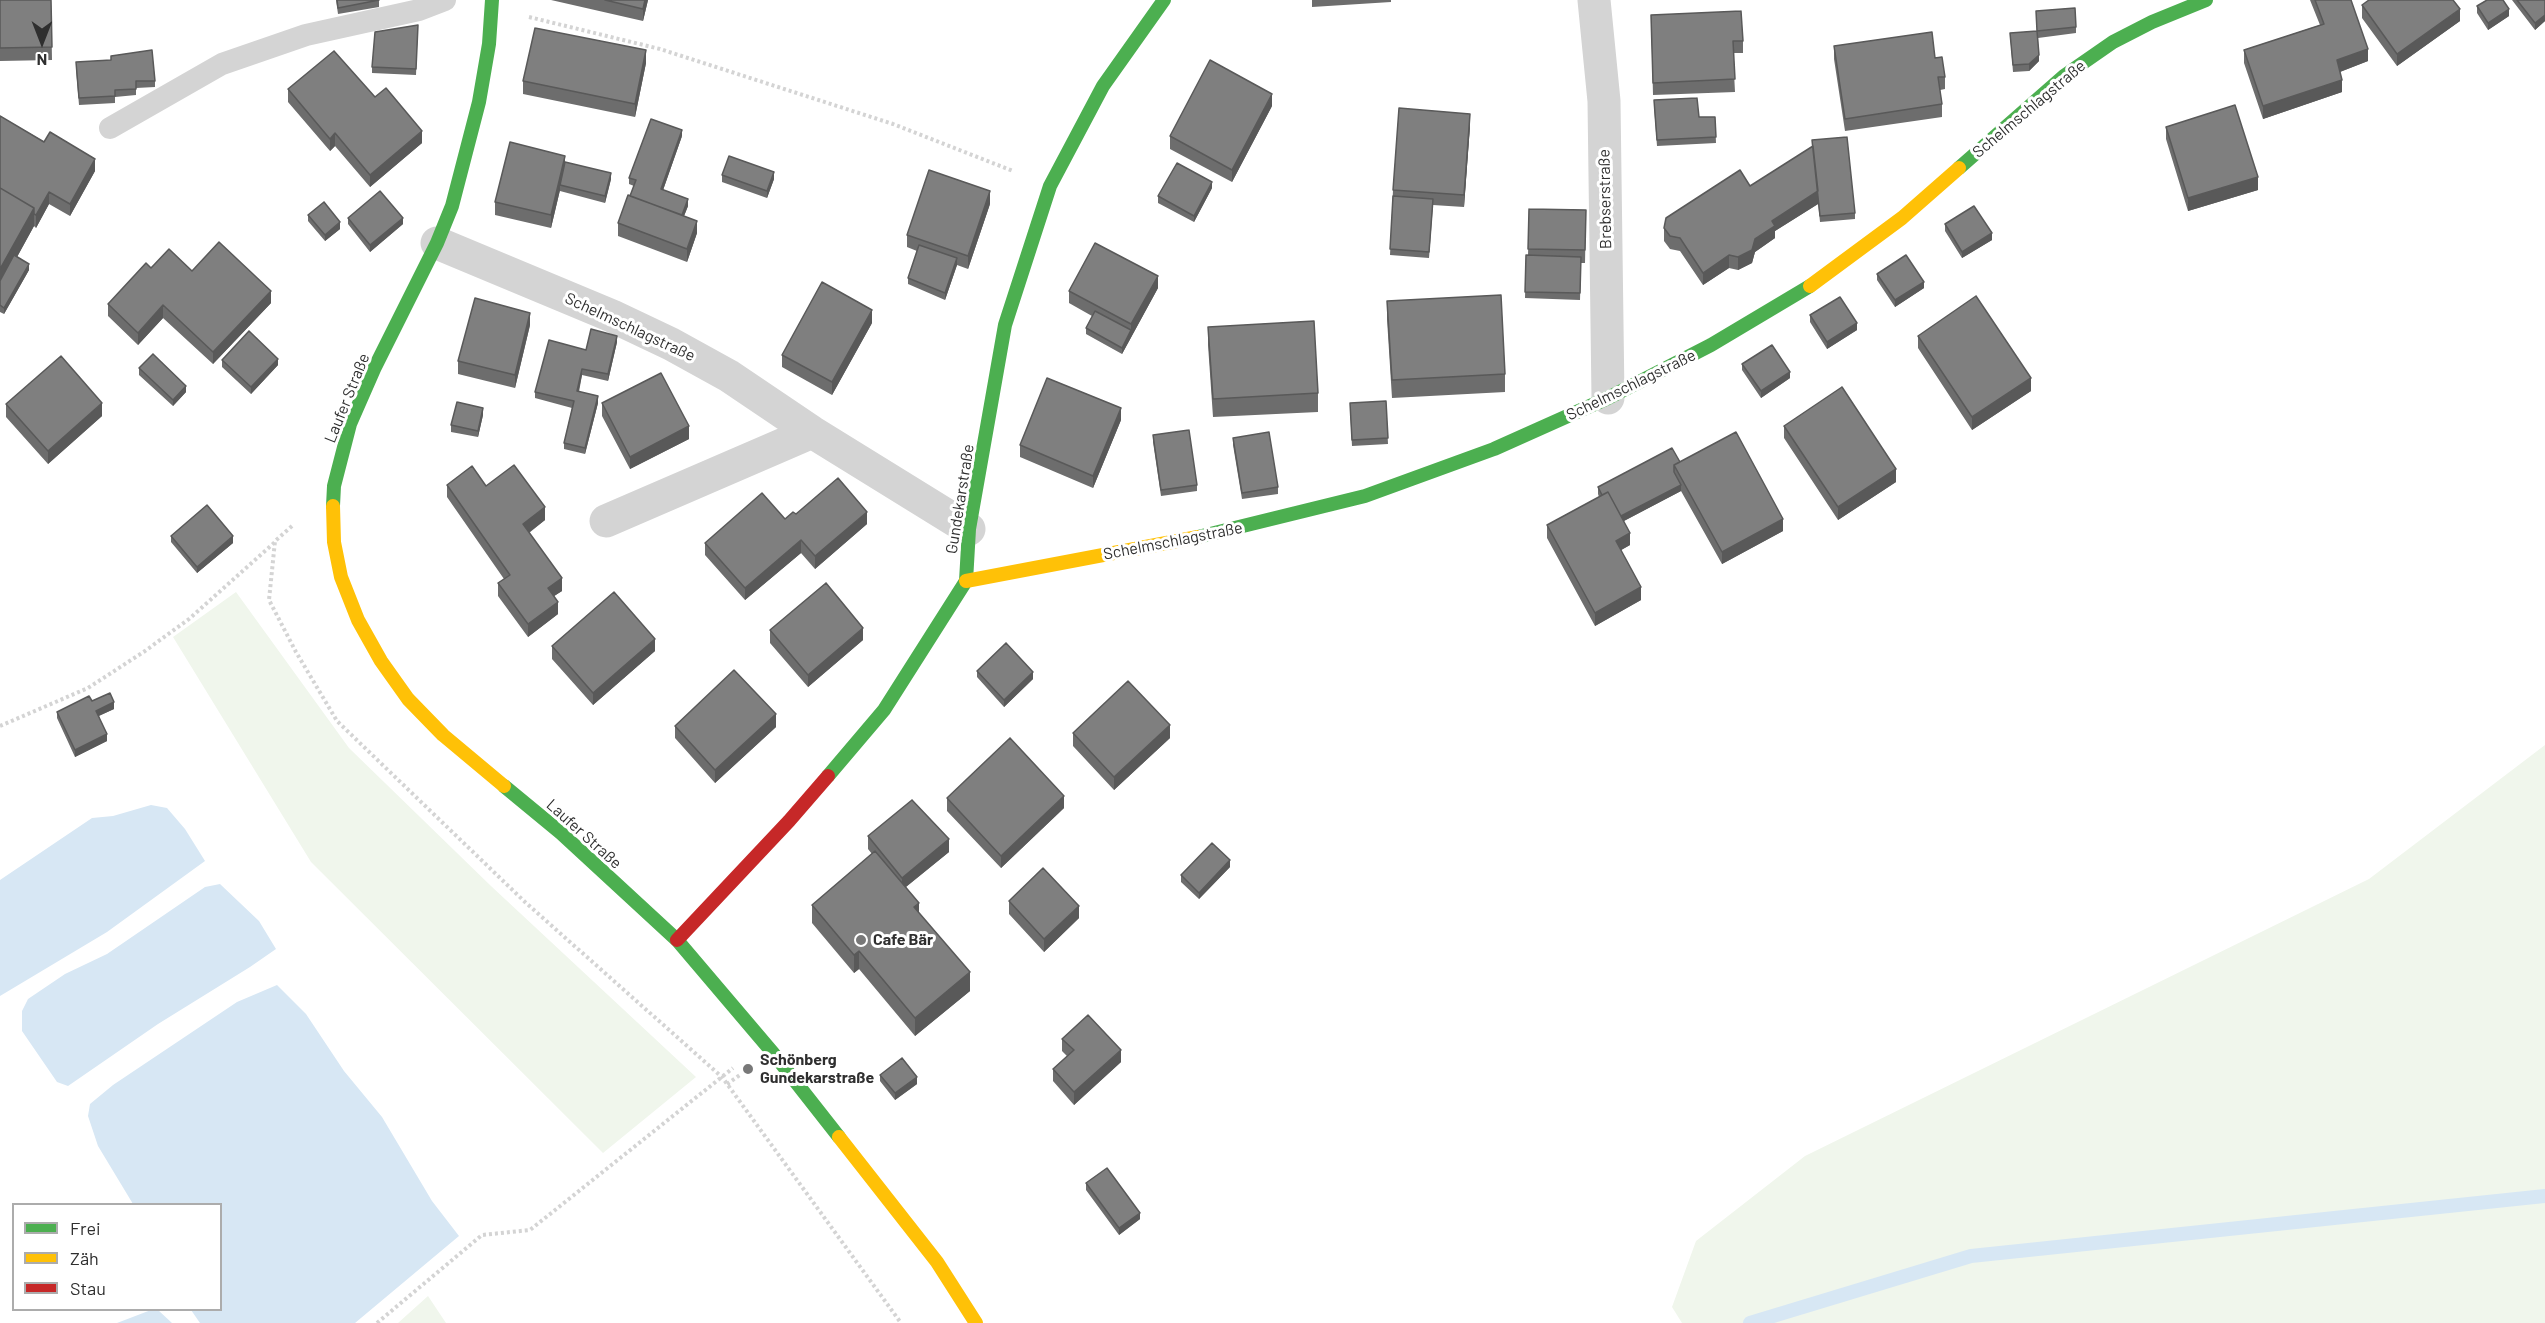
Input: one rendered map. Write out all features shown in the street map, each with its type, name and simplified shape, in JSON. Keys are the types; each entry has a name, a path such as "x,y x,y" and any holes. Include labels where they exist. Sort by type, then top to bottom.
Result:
{"street":[{"name":"Gundekarstraße","path":"677,940 789,821 884,710 966,580 969,529 1005,325 1050,186 1103,86 1164,0"},
{"name":"Brebserstraße","path":"1594,0 1604,101 1608,398"},
{"name":"Schelmschlagstraße","path":"966,580 1221,533 1365,496 1494,449 1608,398 1711,345 1810,285 1902,218 2064,76 2113,42 2152,22 2206,0"},
{"name":"Laufer Straße","path":"492,5 479,102 452,206 437,243 375,367 350,424 334,486 334,542 341,577 357,620 381,661 408,699 442,735 561,833 677,940 764,1042 936,1262 976,1323"},
{"name":"Schelmschlagstraße","path":"437,243 612,316 671,344 729,376 812,432 969,529"},
{"path":"606,521 812,432"}],"lane":[{"path":"110,128 222,64 306,35 419,10 445,0"}],"path":[{"path":"492,5 671,53 893,124 1050,186"},
{"path":"0,726 88,688 145,651 189,619 334,486"},
{"path":"275,542 269,600 296,652 337,721 525,902 722,1077 901,1323"},
{"path":"377,1323 482,1235 530,1230 764,1042"}],"shaded area":[{"path":"236,592 349,748 491,886 696,1077 603,1153 311,862 173,637"},
{"path":"2545,745 2545,1323 1682,1323 1672,1307 1696,1241 1805,1156 2369,879"},
{"path":"428,1296 446,1323 398,1323"}],"water":[{"path":"151,805 167,808 185,829 205,861 107,932 0,996 0,880 92,818 113,816"},
{"path":"220,884 259,921 276,949 158,1024 68,1086 57,1082 22,1031 22,1011 28,999 65,974 107,954 205,887"},
{"path":"277,985 306,1014 344,1071 382,1117 432,1201 459,1236 355,1323 200,1323 192,1311 222,1311 222,1203 132,1203 98,1146 88,1116 90,1104 113,1085 237,1002"},
{"path":"148,1311 159,1311 172,1323 117,1323"}],"building":[{"path":"0,0 51,0 52,47 0,48"},
{"path":"337,0 379,0 338,8"},
{"path":"605,0 645,0 643,9"},
{"path":"2315,0 2351,0 2368,49 2337,60 2342,80 2263,106 2244,50 2324,24"},
{"path":"2369,0 2453,0 2460,9 2397,54 2362,5"},
{"path":"2487,0 2503,0 2509,9 2488,23 2477,6"},
{"path":"2517,0 2545,0 2545,15 2535,23"},
{"path":"2075,8 2076,27 2037,31 2036,11"},
{"path":"1741,11 1743,41 1733,41 1735,79 1653,83 1651,15"},
{"path":"418,25 416,69 372,67 375,32"},
{"path":"535,28 646,50 635,104 523,81"},
{"path":"2037,31 2039,55 2029,64 2013,65 2010,33"},
{"path":"1932,32 1935,58 1942,57 1945,77 1938,77 1942,104 1845,119 1834,46"},
{"path":"152,50 155,81 136,81 136,89 115,90 115,96 79,98 76,62 111,60 111,56"},
{"path":"334,51 375,97 386,88 422,131 370,175 335,133 330,139 288,89"},
{"path":"1210,60 1272,94 1232,170 1170,136"},
{"path":"1697,98 1699,117 1715,117 1716,137 1657,140 1654,100"},
{"path":"2235,105 2258,177 2188,198 2166,127"},
{"path":"1399,108 1470,114 1464,195 1393,190"},
{"path":"0,116 44,142 50,132 95,159 70,204 49,192 36,215 34,208 0,188"},
{"path":"651,119 682,130 661,189 688,199 682,215 630,196 636,180 629,178"},
{"path":"1847,137 1855,213 1820,216 1812,140"},
{"path":"510,142 565,156 551,215 495,202"},
{"path":"1813,146 1818,191 1772,221 1775,226 1755,239 1752,250 1738,257 1729,255 1703,273 1680,238 1670,236 1664,228 1666,218 1740,170 1750,186"},
{"path":"729,156 774,172 767,191 722,175"},
{"path":"565,162 611,173 605,196 560,185"},
{"path":"1177,163 1212,182 1194,216 1158,196"},
{"path":"929,170 990,191 968,256 907,235"},
{"path":"0,188 34,208 0,269"},
{"path":"380,191 403,218 370,245 348,218"},
{"path":"628,195 697,221 687,249 618,223"},
{"path":"1393,196 1433,199 1429,252 1390,249"},
{"path":"324,202 340,222 325,235 308,215"},
{"path":"1974,206 1992,233 1962,252 1945,224"},
{"path":"1529,209 1586,210 1585,250 1528,249"},
{"path":"219,242 271,291 213,352 163,305 138,333 108,304 146,263 151,268 169,249 192,271"},
{"path":"1095,243 1158,276 1131,324 1069,291"},
{"path":"919,245 957,258 945,293 908,278"},
{"path":"14,255 29,264 4,308 0,305 0,281"},
{"path":"1526,255 1581,257 1580,293 1525,292"},
{"path":"1906,255 1924,282 1895,300 1877,274"},
{"path":"822,282 872,310 832,382 782,355"},
{"path":"1501,295 1505,374 1392,380 1387,301"},
{"path":"1976,296 2031,378 1972,417 1918,336"},
{"path":"1840,297 1857,323 1827,342 1810,315"},
{"path":"475,298 530,313 515,375 458,361"},
{"path":"1095,311 1131,330 1122,348 1086,328"},
{"path":"1314,321 1318,393 1213,399 1208,327"},
{"path":"591,329 617,336 608,374 582,369 577,391 598,396 585,448 564,443 574,401 535,392 549,340 586,350"},
{"path":"249,331 278,359 251,387 222,360"},
{"path":"1772,345 1790,372 1761,391 1742,364"},
{"path":"153,354 186,386 173,400 139,368"},
{"path":"61,356 102,403 48,451 6,404"},
{"path":"661,373 689,426 630,457 602,403"},
{"path":"1047,378 1121,408 1093,476 1020,445"},
{"path":"1842,387 1896,469 1838,507 1784,426"},
{"path":"1386,401 1388,438 1352,440 1350,403"},
{"path":"457,402 483,408 478,431 451,425"},
{"path":"1189,430 1197,485 1161,490 1153,435"},
{"path":"1269,432 1278,487 1242,493 1233,438"},
{"path":"1736,432 1783,519 1722,552 1674,465"},
{"path":"1672,448 1680,462 1674,465 1674,472 1681,485 1621,516 1608,492 1602,495 1598,487"},
{"path":"514,465 545,507 523,524 562,578 548,588 558,602 528,624 498,583 510,575 447,485 472,466 486,486"},
{"path":"838,478 867,512 815,556 801,540 745,588 705,543 762,493 785,519 793,512 796,514"},
{"path":"1608,492 1630,533 1616,541 1641,587 1595,613 1547,525"},
{"path":"207,505 233,536 197,567 171,536"},
{"path":"826,583 863,628 808,675 770,630"},
{"path":"614,592 655,639 593,693 552,646"},
{"path":"1006,643 1033,672 1004,700 977,671"},
{"path":"734,670 776,714 715,770 675,726"},
{"path":"1128,681 1170,725 1114,777 1073,733"},
{"path":"110,693 114,702 96,711 107,734 75,750 57,712 89,696 92,701"},
{"path":"1010,738 1064,796 1001,856 947,798"},
{"path":"912,800 949,839 902,878 868,836"},
{"path":"1212,843 1230,860 1199,893 1181,875"},
{"path":"875,851 919,903 914,907 970,972 915,1018 859,951 854,955 812,905"},
{"path":"1043,868 1079,906 1044,939 1009,901"},
{"path":"1088,1015 1121,1050 1074,1092 1053,1069 1074,1050 1062,1039"},
{"path":"902,1058 917,1077 895,1093 880,1075"},
{"path":"1107,1168 1140,1213 1119,1228 1086,1183"}],"waterway":[{"path":"1750,1323 1971,1256 2545,1196"}],"traffic: fast":[{"path":"333,506 334,486 350,424 375,367 437,243 452,206 479,102 489,44 492,0"},
{"path":"828,776 884,710 966,581 969,529 1005,325 1050,186 1103,86 1164,0"},
{"path":"1959,168 2064,76 2113,42 2152,22 2206,0"},
{"path":"1198,537 1365,496 1494,449 1608,398 1711,345 1810,286"},
{"path":"504,786 561,833 677,940 773,1053 839,1137"}],"traffic: slow":[{"path":"1810,286 1902,218 1959,168"},
{"path":"333,506 334,542 341,577 358,620 381,661 408,699 443,735 504,786"},
{"path":"966,581 1198,537"},
{"path":"839,1137 937,1262 976,1323"}],"traffic: jam":[{"path":"677,940 828,776"}],"place":[{"name":"Cafe Bär","path":"861,940"},
{"name":"Schönberg Gundekarstraße","path":"748,1069"}]}
